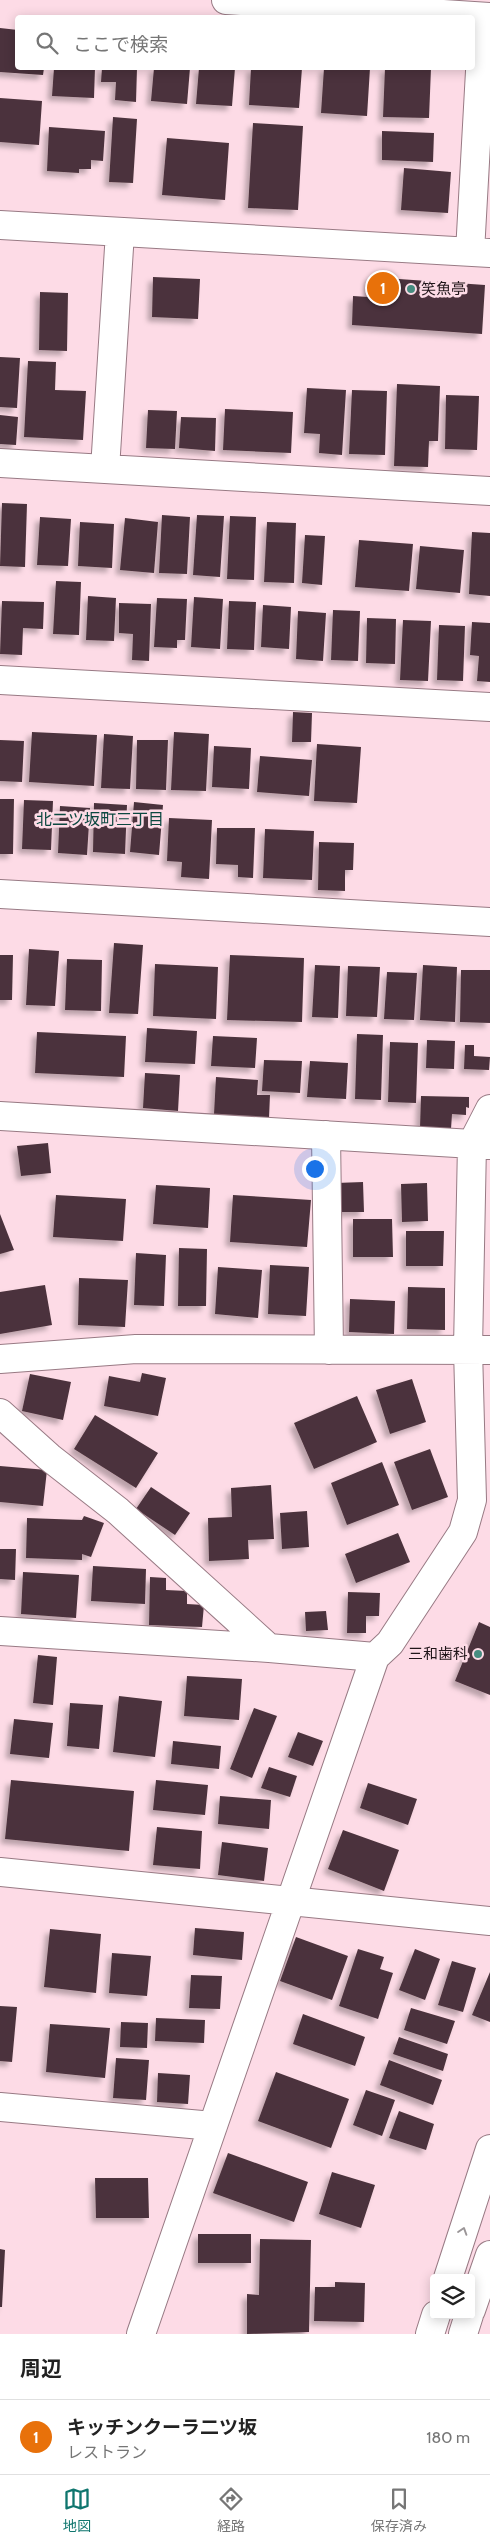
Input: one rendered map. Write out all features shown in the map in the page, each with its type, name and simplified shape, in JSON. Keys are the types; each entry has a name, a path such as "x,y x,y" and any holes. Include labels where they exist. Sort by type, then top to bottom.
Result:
{"street":[{"path":"241,0 458,15"},
{"path":"0,225 480,252 487,17"},
{"path":"105,469 120,232"},
{"path":"0,463 490,491"},
{"path":"0,680 490,707"},
{"path":"0,894 490,922"},
{"path":"141,2334 375,1657 390,1644 464,1532 472,1500 479,1350 481,1144 490,1109"},
{"path":"0,1116 481,1144"},
{"path":"326,1135 329,1350"},
{"path":"0,1359 136,1349 479,1350"},
{"path":"0,1413 49,1457 118,1511 269,1648"},
{"path":"0,1631 269,1648 375,1657"},
{"path":"0,1872 490,1921"},
{"path":"0,2107 213,2126"},
{"path":"449,2274 490,2149"},
{"path":"475,2299 490,2256"},
{"path":"430,2334 435,2319"},
{"path":"463,2334 469,2319"}],"building":[{"path":"0,28 15,30 15,70 44,70 43,75 0,72"},
{"path":"54,70 95,70 94,98 52,96"},
{"path":"102,70 137,70 136,102 115,100 116,82 101,82"},
{"path":"154,70 190,70 187,104 151,101"},
{"path":"199,70 235,70 232,106 196,104"},
{"path":"251,70 302,70 299,108 249,105"},
{"path":"324,70 370,70 367,116 321,113"},
{"path":"385,70 431,70 429,118 383,117"},
{"path":"0,98 42,101 39,145 0,142"},
{"path":"113,117 137,119 133,183 109,182"},
{"path":"253,123 303,126 298,210 248,208"},
{"path":"49,127 105,131 103,161 91,160 91,169 79,169 79,173 47,171"},
{"path":"382,131 434,133 433,162 382,160"},
{"path":"167,138 229,143 225,200 162,195"},
{"path":"404,168 451,172 448,213 401,210"},
{"path":"153,277 200,279 198,319 152,317"},
{"path":"370,277 485,285 482,334 352,325 353,296 368,297"},
{"path":"40,292 68,293 67,351 39,350"},
{"path":"0,357 20,358 17,408 0,407"},
{"path":"28,361 56,362 55,390 86,391 83,440 24,437"},
{"path":"397,384 440,386 438,441 429,441 428,467 394,466"},
{"path":"307,388 346,390 342,455 319,453 320,434 304,433"},
{"path":"352,390 387,391 385,455 349,454"},
{"path":"446,395 479,396 477,450 445,449"},
{"path":"225,409 293,412 291,453 223,450"},
{"path":"148,410 177,411 175,449 146,448"},
{"path":"0,415 18,417 16,445 0,444"},
{"path":"181,417 216,418 215,451 179,448"},
{"path":"2,503 27,504 25,567 0,566"},
{"path":"162,515 190,517 187,574 159,573"},
{"path":"197,515 224,516 220,577 193,575"},
{"path":"230,516 256,517 254,580 227,579"},
{"path":"40,517 71,519 68,566 37,565"},
{"path":"125,518 158,522 154,573 120,570"},
{"path":"80,522 114,524 112,568 78,566"},
{"path":"267,522 296,523 294,583 264,582"},
{"path":"472,532 490,533 490,596 469,594"},
{"path":"305,535 325,536 322,585 302,583"},
{"path":"359,540 413,544 409,591 355,587"},
{"path":"420,546 464,550 460,593 416,589"},
{"path":"56,581 81,582 79,635 53,634"},
{"path":"88,596 116,598 114,641 86,640"},
{"path":"194,597 223,599 220,649 191,647"},
{"path":"157,598 187,599 185,640 177,640 177,648 154,647"},
{"path":"2,601 44,602 43,629 23,628 22,655 0,654"},
{"path":"229,601 256,602 254,650 227,649"},
{"path":"119,603 151,604 149,661 132,660 133,634 119,633"},
{"path":"263,605 291,607 289,649 261,647"},
{"path":"333,610 360,611 358,661 331,660"},
{"path":"298,611 326,613 323,661 296,659"},
{"path":"367,618 396,619 395,664 366,663"},
{"path":"403,620 431,621 428,681 400,680"},
{"path":"472,622 490,623 490,682 477,681 479,656 470,655"},
{"path":"439,625 465,626 463,681 437,680"},
{"path":"293,712 312,713 311,742 292,742"},
{"path":"32,732 97,735 94,786 29,782"},
{"path":"174,732 209,734 206,791 171,790"},
{"path":"104,734 133,736 130,789 101,788"},
{"path":"0,740 24,741 22,782 0,781"},
{"path":"137,740 168,740 166,790 136,789"},
{"path":"317,744 361,747 357,803 314,801"},
{"path":"214,746 251,748 249,789 212,787"},
{"path":"260,756 312,760 309,796 257,792"},
{"path":"0,799 14,799 13,854 0,854"},
{"path":"24,800 53,801 51,850 22,849"},
{"path":"134,802 163,805 159,855 130,852"},
{"path":"94,803 127,805 125,854 93,852"},
{"path":"60,806 90,808 87,855 58,853"},
{"path":"169,818 212,820 209,879 181,877 182,862 167,861"},
{"path":"217,828 255,828 253,878 238,877 238,865 216,864"},
{"path":"265,829 314,831 312,880 263,878"},
{"path":"319,842 354,843 353,870 345,870 345,891 318,890"},
{"path":"114,943 143,945 138,1014 109,1013"},
{"path":"29,949 59,951 55,1006 26,1005"},
{"path":"0,955 13,955 12,1000 0,1000"},
{"path":"230,955 304,958 302,1022 227,1020"},
{"path":"67,959 102,960 101,1011 65,1010"},
{"path":"155,964 218,967 216,1019 153,1016"},
{"path":"315,965 340,966 338,1018 312,1017"},
{"path":"423,965 457,967 455,1022 420,1020"},
{"path":"348,966 380,967 377,1017 346,1016"},
{"path":"461,970 490,970 490,1023 460,1022"},
{"path":"387,972 417,973 414,1020 384,1019"},
{"path":"147,1028 197,1031 195,1064 145,1062"},
{"path":"37,1032 126,1036 124,1077 35,1073"},
{"path":"357,1034 383,1035 381,1100 355,1099"},
{"path":"213,1036 257,1038 255,1068 211,1066"},
{"path":"427,1040 455,1041 454,1069 426,1068"},
{"path":"390,1042 418,1043 416,1103 388,1102"},
{"path":"465,1045 474,1045 474,1056 490,1057 489,1070 464,1069"},
{"path":"264,1060 302,1061 300,1093 262,1091"},
{"path":"310,1061 348,1063 346,1099 307,1097"},
{"path":"145,1073 180,1075 178,1111 143,1108"},
{"path":"216,1077 258,1080 257,1095 270,1095 269,1118 214,1114"},
{"path":"421,1096 469,1097 469,1108 466,1107 466,1115 452,1114 451,1129 420,1128"},
{"path":"48,1143 51,1173 21,1176 17,1146"},
{"path":"363,1182 364,1212 337,1212 336,1183"},
{"path":"427,1183 428,1221 402,1222 401,1184"},
{"path":"156,1185 210,1188 208,1228 153,1224"},
{"path":"56,1195 126,1199 123,1241 53,1237"},
{"path":"233,1195 311,1200 307,1247 230,1242"},
{"path":"0,1214 14,1250 0,1254"},
{"path":"353,1219 392,1219 393,1257 353,1257"},
{"path":"406,1231 444,1231 443,1266 406,1266"},
{"path":"179,1248 207,1249 206,1306 178,1306"},
{"path":"136,1253 166,1255 164,1306 134,1305"},
{"path":"270,1265 309,1267 306,1316 268,1314"},
{"path":"218,1267 262,1270 258,1318 215,1314"},
{"path":"79,1278 128,1280 125,1327 78,1325"},
{"path":"45,1285 52,1325 0,1334 0,1292"},
{"path":"408,1287 445,1288 445,1330 407,1329"},
{"path":"350,1299 395,1301 394,1334 349,1332"},
{"path":"142,1373 166,1378 158,1416 104,1406 109,1376 140,1382"},
{"path":"30,1374 71,1382 63,1420 22,1411"},
{"path":"412,1379 426,1422 390,1434 376,1390"},
{"path":"357,1396 377,1442 314,1469 294,1423"},
{"path":"95,1415 158,1453 136,1488 74,1449"},
{"path":"430,1449 448,1497 412,1510 394,1462"},
{"path":"382,1462 399,1505 347,1525 331,1483"},
{"path":"0,1466 47,1470 43,1506 0,1502"},
{"path":"271,1485 274,1539 248,1540 249,1559 209,1561 208,1518 232,1517 231,1488"},
{"path":"151,1487 190,1513 175,1535 136,1509"},
{"path":"307,1511 309,1547 282,1549 280,1513"},
{"path":"84,1516 104,1523 91,1557 82,1554 82,1560 26,1558 27,1518 82,1520"},
{"path":"398,1533 410,1562 356,1583 345,1554"},
{"path":"0,1549 16,1549 15,1580 0,1579"},
{"path":"93,1566 146,1569 145,1604 91,1601"},
{"path":"23,1572 79,1575 76,1618 21,1614"},
{"path":"150,1577 166,1578 166,1590 187,1591 187,1604 204,1605 202,1627 149,1625"},
{"path":"348,1592 380,1593 379,1616 366,1616 366,1633 347,1633"},
{"path":"326,1611 328,1630 306,1631 305,1612"},
{"name":"三和歯科","path":"479,1622 490,1627 490,1695 455,1681"},
{"path":"38,1655 57,1657 53,1705 33,1703"},
{"path":"187,1676 242,1679 239,1720 184,1716"},
{"path":"119,1696 162,1701 155,1757 113,1752"},
{"path":"70,1703 103,1705 99,1749 67,1746"},
{"path":"254,1708 277,1716 252,1778 230,1769"},
{"path":"14,1719 53,1723 49,1758 10,1754"},
{"path":"298,1732 323,1741 313,1766 288,1757"},
{"path":"173,1741 221,1746 219,1769 171,1764"},
{"path":"269,1767 297,1776 290,1797 261,1788"},
{"path":"11,1780 134,1791 129,1851 5,1839"},
{"path":"156,1780 208,1785 205,1815 153,1810"},
{"path":"368,1783 417,1799 408,1825 360,1808"},
{"path":"220,1796 271,1800 269,1829 218,1824"},
{"path":"157,1827 202,1831 200,1869 153,1865"},
{"path":"343,1830 399,1850 384,1891 328,1869"},
{"path":"222,1842 268,1848 264,1881 218,1875"},
{"path":"195,1928 244,1932 242,1960 193,1955"},
{"path":"50,1929 101,1934 96,1993 44,1987"},
{"path":"296,1937 348,1956 332,2000 280,1981"},
{"path":"358,1949 384,1957 380,1969 393,1973 378,2019 339,2006"},
{"path":"415,1949 440,1959 425,2000 399,1990"},
{"path":"112,1953 151,1956 147,1996 109,1993"},
{"path":"452,1961 476,1968 463,2012 438,2005"},
{"path":"490,1972 490,2022 472,2015"},
{"path":"191,1975 222,1976 220,2009 189,2008"},
{"path":"0,2006 17,2007 12,2062 0,2061"},
{"path":"411,2008 455,2021 447,2044 404,2030"},
{"path":"303,2014 365,2037 355,2066 293,2044"},
{"path":"156,2018 205,2020 204,2043 155,2041"},
{"path":"121,2022 148,2023 147,2048 120,2047"},
{"path":"50,2024 110,2028 105,2078 46,2072"},
{"path":"399,2037 448,2054 443,2071 393,2054"},
{"path":"116,2058 149,2060 146,2100 113,2098"},
{"path":"389,2060 442,2080 433,2105 380,2085"},
{"path":"276,2072 349,2099 331,2148 258,2121"},
{"path":"158,2073 190,2075 188,2104 157,2102"},
{"path":"366,2090 395,2100 382,2136 353,2125"},
{"path":"399,2111 434,2124 426,2150 389,2138"},
{"path":"228,2153 308,2182 294,2222 213,2193"},
{"path":"332,2172 375,2185 361,2228 319,2214"},
{"path":"95,2178 148,2178 149,2218 96,2218"},
{"path":"198,2234 251,2234 251,2263 198,2263"},
{"path":"260,2239 311,2240 309,2332 247,2334 247,2294 259,2295"},
{"path":"0,2249 5,2250 2,2307 0,2307"},
{"path":"335,2282 365,2283 364,2322 314,2321 315,2287 335,2287"}],"place":[{"name":"キッチンクーラ二ツ坂","path":"383,288"},
{"name":"笑魚亭","path":"411,289"},
{"name":"三和歯科","path":"478,1654"}],"district":[{"name":"北二ツ坂町三丁目","path":"100,819"}]}
